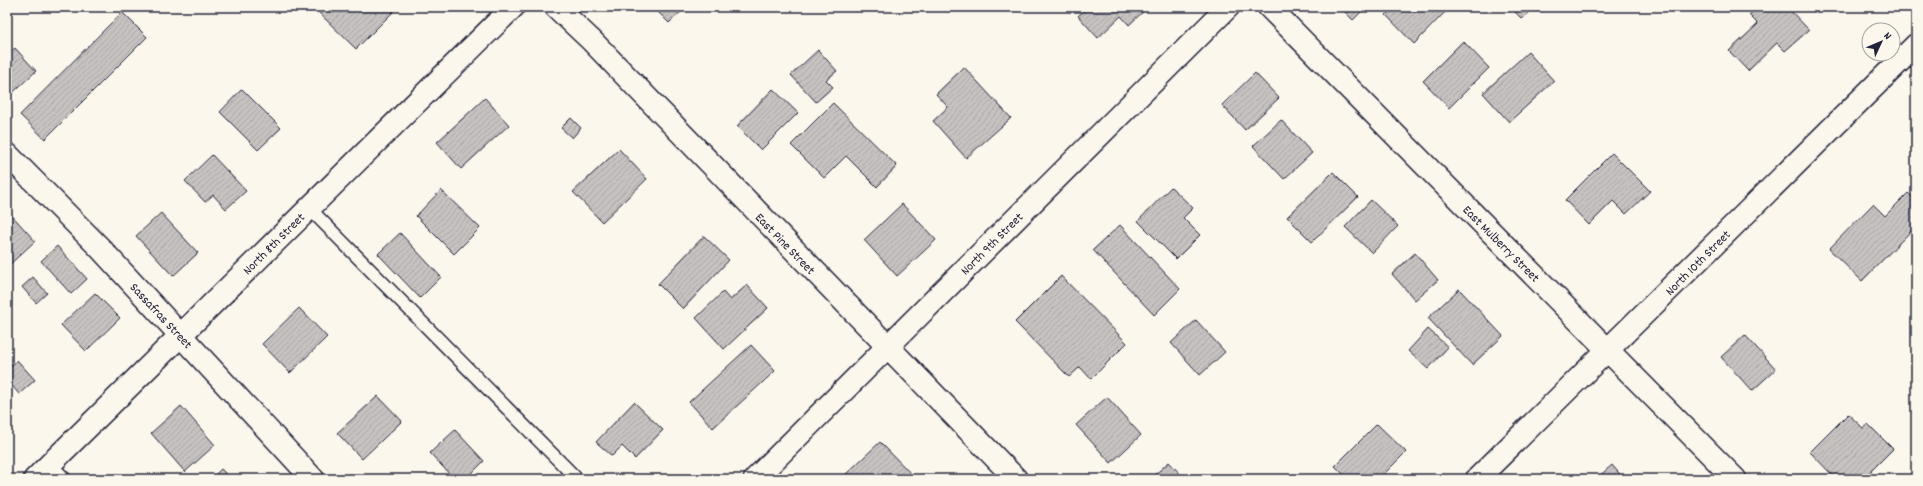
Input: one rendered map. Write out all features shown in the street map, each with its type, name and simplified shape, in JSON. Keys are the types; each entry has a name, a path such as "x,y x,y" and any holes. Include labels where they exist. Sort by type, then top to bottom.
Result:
{"street":[{"name":"North 8th Street","path":"50,474 180,335 513,7"},
{"name":"East Pine Street","path":"556,7 592,41 1016,479"},
{"name":"North 9th Street","path":"754,479 1228,7"},
{"name":"East Mulberry Street","path":"1269,7 1735,479"},
{"name":"North 10th Street","path":"1477,479 1916,45"},
{"name":"Sassafras Street","path":"7,154 100,248 313,479"}],"lane":[{"path":"309,208 577,479"}],"building":[{"path":"313,7 398,7 356,49"},
{"path":"653,7 686,7 669,23"},
{"path":"1088,7 1148,7 1129,25 1121,16 1098,38 1078,16"},
{"path":"1340,7 1366,7 1353,20"},
{"path":"1393,7 1444,7 1447,10 1414,44 1386,15"},
{"path":"1510,7 1535,7 1522,19"},
{"path":"1758,7 1787,7 1809,30 1785,51 1777,43 1748,71 1729,51 1758,24 1749,15"},
{"path":"122,12 147,37 45,139 20,115"},
{"path":"1463,41 1489,68 1449,108 1423,81"},
{"path":"15,48 36,71 7,98 7,55"},
{"path":"818,50 837,71 826,80 833,87 816,102 791,75"},
{"path":"1528,52 1554,81 1509,122 1483,93"},
{"path":"964,67 1011,118 966,158 933,121 948,107 936,94"},
{"path":"1255,73 1279,98 1245,130 1222,105"},
{"path":"242,89 281,128 258,150 220,112"},
{"path":"773,89 798,113 761,150 737,126"},
{"path":"485,98 509,125 461,169 437,142"},
{"path":"833,103 897,166 877,187 846,156 824,178 791,145"},
{"path":"571,118 581,128 572,138 561,128"},
{"path":"1281,120 1312,153 1284,179 1253,146"},
{"path":"619,149 647,179 602,222 573,192"},
{"path":"1612,153 1650,191 1626,214 1613,201 1589,225 1565,200"},
{"path":"212,155 246,191 226,209 213,195 205,202 185,181"},
{"path":"1333,172 1358,197 1312,242 1287,217"},
{"path":"1171,187 1193,208 1183,218 1200,235 1176,259 1138,221"},
{"path":"441,190 480,228 454,254 416,216"},
{"path":"1908,193 1916,200 1916,232 1913,229 1862,281 1829,249 1873,204 1885,216"},
{"path":"1371,200 1398,226 1372,253 1345,227"},
{"path":"902,204 936,240 897,276 864,240"},
{"path":"7,210 35,241 7,267"},
{"path":"161,213 198,253 173,276 136,236"},
{"path":"1120,225 1180,289 1154,315 1093,250"},
{"path":"400,233 441,277 420,298 378,254"},
{"path":"704,236 729,260 683,309 658,284"},
{"path":"57,246 87,279 71,294 41,261"},
{"path":"1415,253 1438,280 1415,300 1392,274"},
{"path":"1061,276 1127,343 1091,379 1080,367 1069,377 1015,322"},
{"path":"33,277 47,293 36,303 22,287"},
{"path":"747,285 768,308 724,349 696,318 723,292 730,300"},
{"path":"1459,289 1503,336 1472,365 1428,318"},
{"path":"95,293 120,318 86,351 61,325"},
{"path":"299,308 327,337 290,373 262,344"},
{"path":"1196,320 1225,352 1200,375 1171,343"},
{"path":"1428,329 1448,347 1428,369 1408,351"},
{"path":"1745,335 1776,369 1752,391 1721,357"},
{"path":"751,345 775,371 713,428 689,402"},
{"path":"17,360 35,380 19,394 7,380 7,370"},
{"path":"378,396 402,421 362,459 337,433"},
{"path":"1107,397 1141,435 1111,463 1076,425"},
{"path":"634,402 663,430 635,459 622,446 612,456 596,442"},
{"path":"181,406 215,445 185,472 151,433"},
{"path":"1848,414 1863,428 1868,424 1893,449 1863,479 1836,479 1810,452"},
{"path":"1377,424 1406,452 1379,479 1348,479 1335,466"},
{"path":"455,430 484,461 470,475 474,479 454,479 430,453"},
{"path":"880,442 916,479 849,479 845,475"},
{"path":"1169,462 1185,479 1150,479"},
{"path":"1612,465 1624,479 1596,479"},
{"path":"221,469 231,479 211,479"}]}
